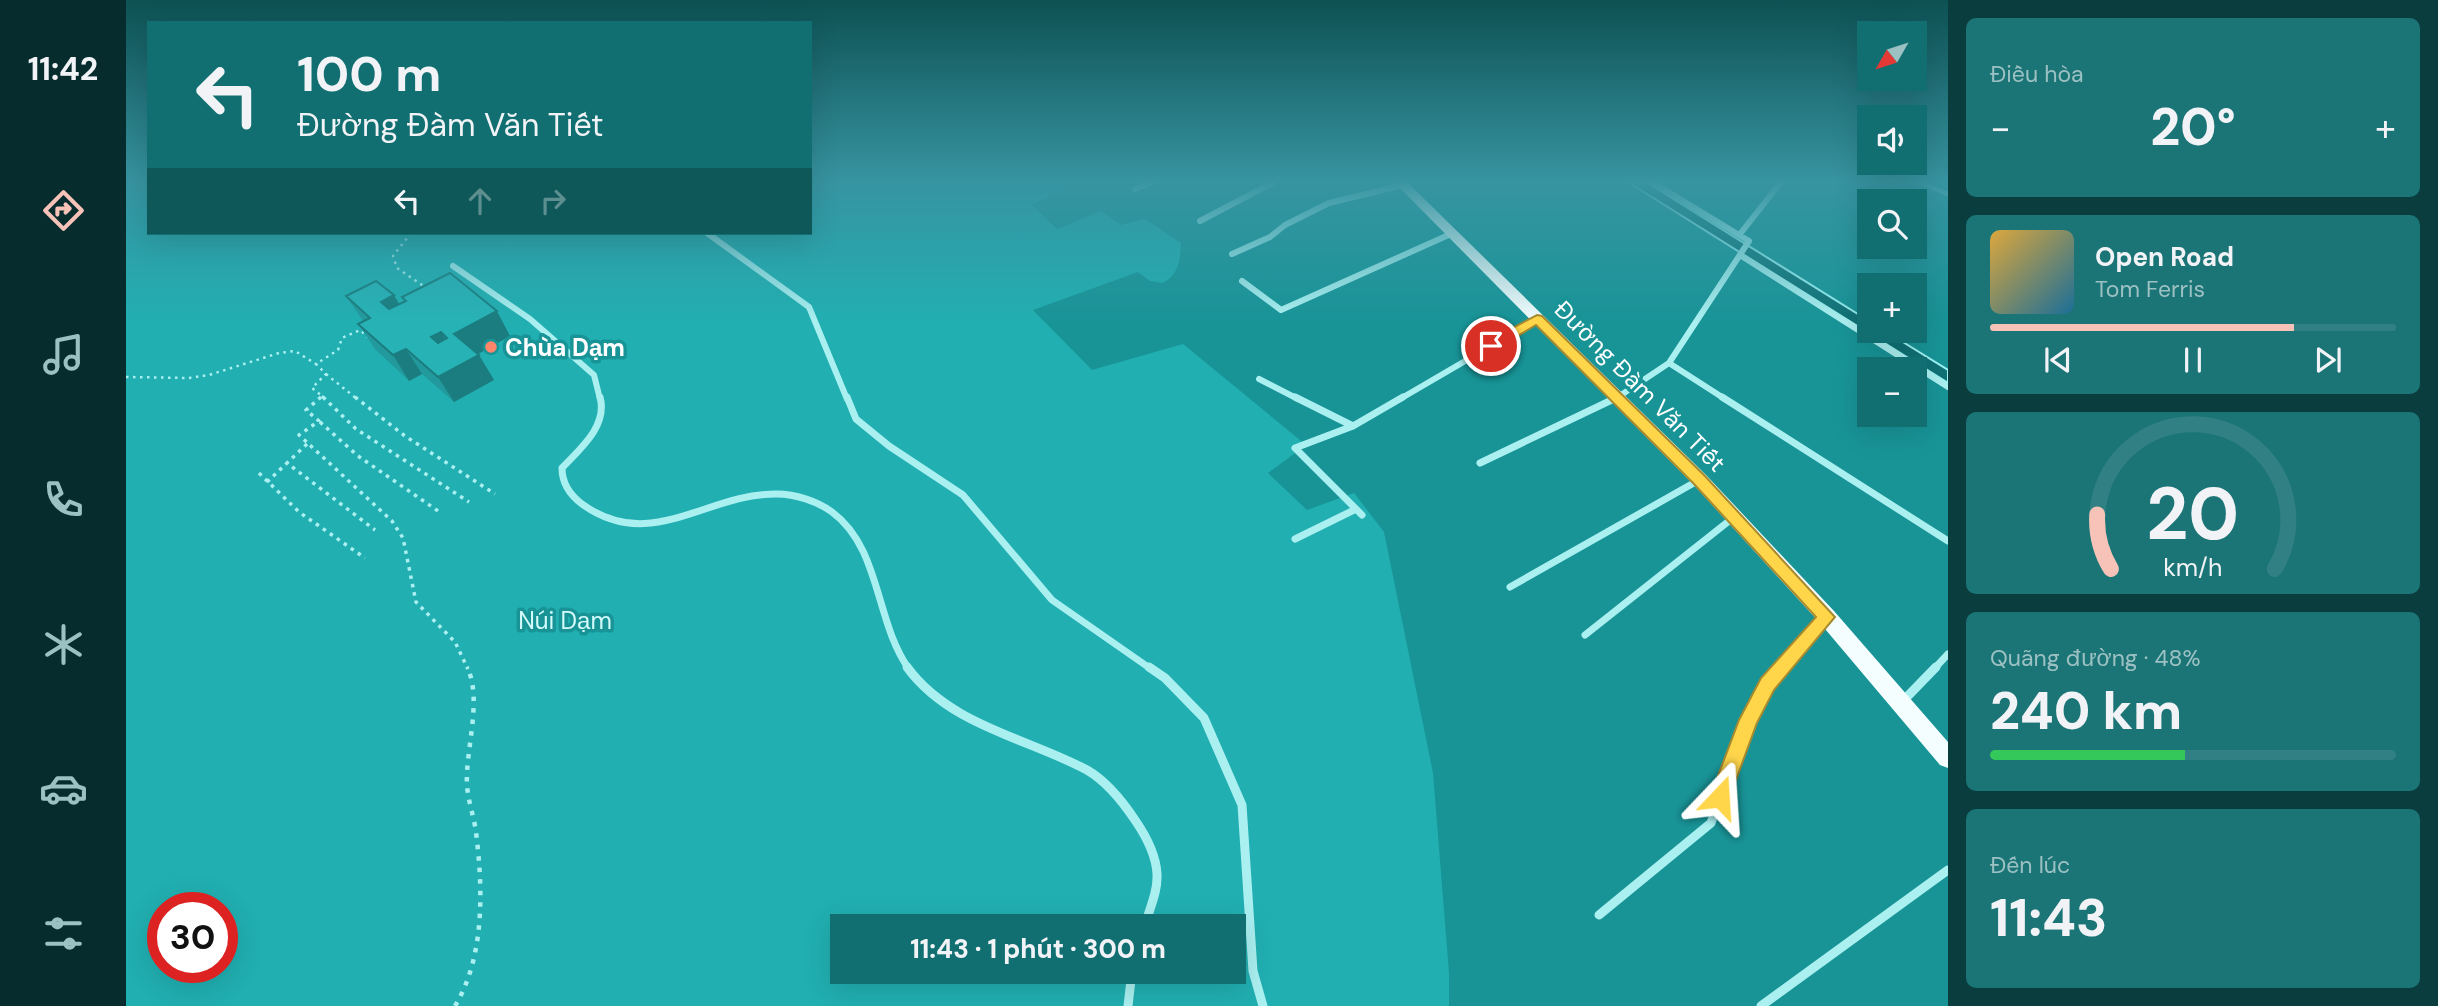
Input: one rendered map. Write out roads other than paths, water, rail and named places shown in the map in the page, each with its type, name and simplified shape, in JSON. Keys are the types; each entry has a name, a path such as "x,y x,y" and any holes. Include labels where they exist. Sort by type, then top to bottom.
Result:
{"main road":[{"name":"Đường Đàm Văn Tiết","path":"1449,229 1700,480 1827,617 1948,758"}],"street":[{"path":"1232,254 1270,237 1280,229"},
{"path":"1480,463 1616,398 1670,363 1749,241 1731,229"},
{"path":"1740,234 1744,229"},
{"path":"1242,281 1281,310 1453,233"},
{"path":"710,235 808,307 856,419 890,446 963,495 1052,600 1165,678 1204,718 1241,805 1253,971 1263,1006"},
{"path":"1740,255 1948,387"},
{"path":"453,266 530,319 594,375 602,405 599,422 586,442 562,468 561,475 569,491 587,510 613,521 644,525 770,492 806,499 843,522 866,555 887,632 894,648 914,677 944,703 1088,771 1102,781 1127,810 1151,846 1157,872 1147,914"},
{"path":"1295,539 1359,512 1295,448 1353,426 1537,319"},
{"path":"1670,363 1948,541"},
{"path":"1259,379 1353,426"},
{"path":"1510,587 1700,480"},
{"path":"1585,635 1734,517"},
{"path":"1600,915 1711,822 1748,720 1767,684 1827,617"},
{"path":"1902,702 1948,654"},
{"path":"1760,1006 1948,870"},
{"path":"1128,1006 1131,984"}],"place":[{"name":"Chùa Dạm","path":"491,347"}],"park label":[{"name":"Núi Dạm","path":"565,620"}]}
